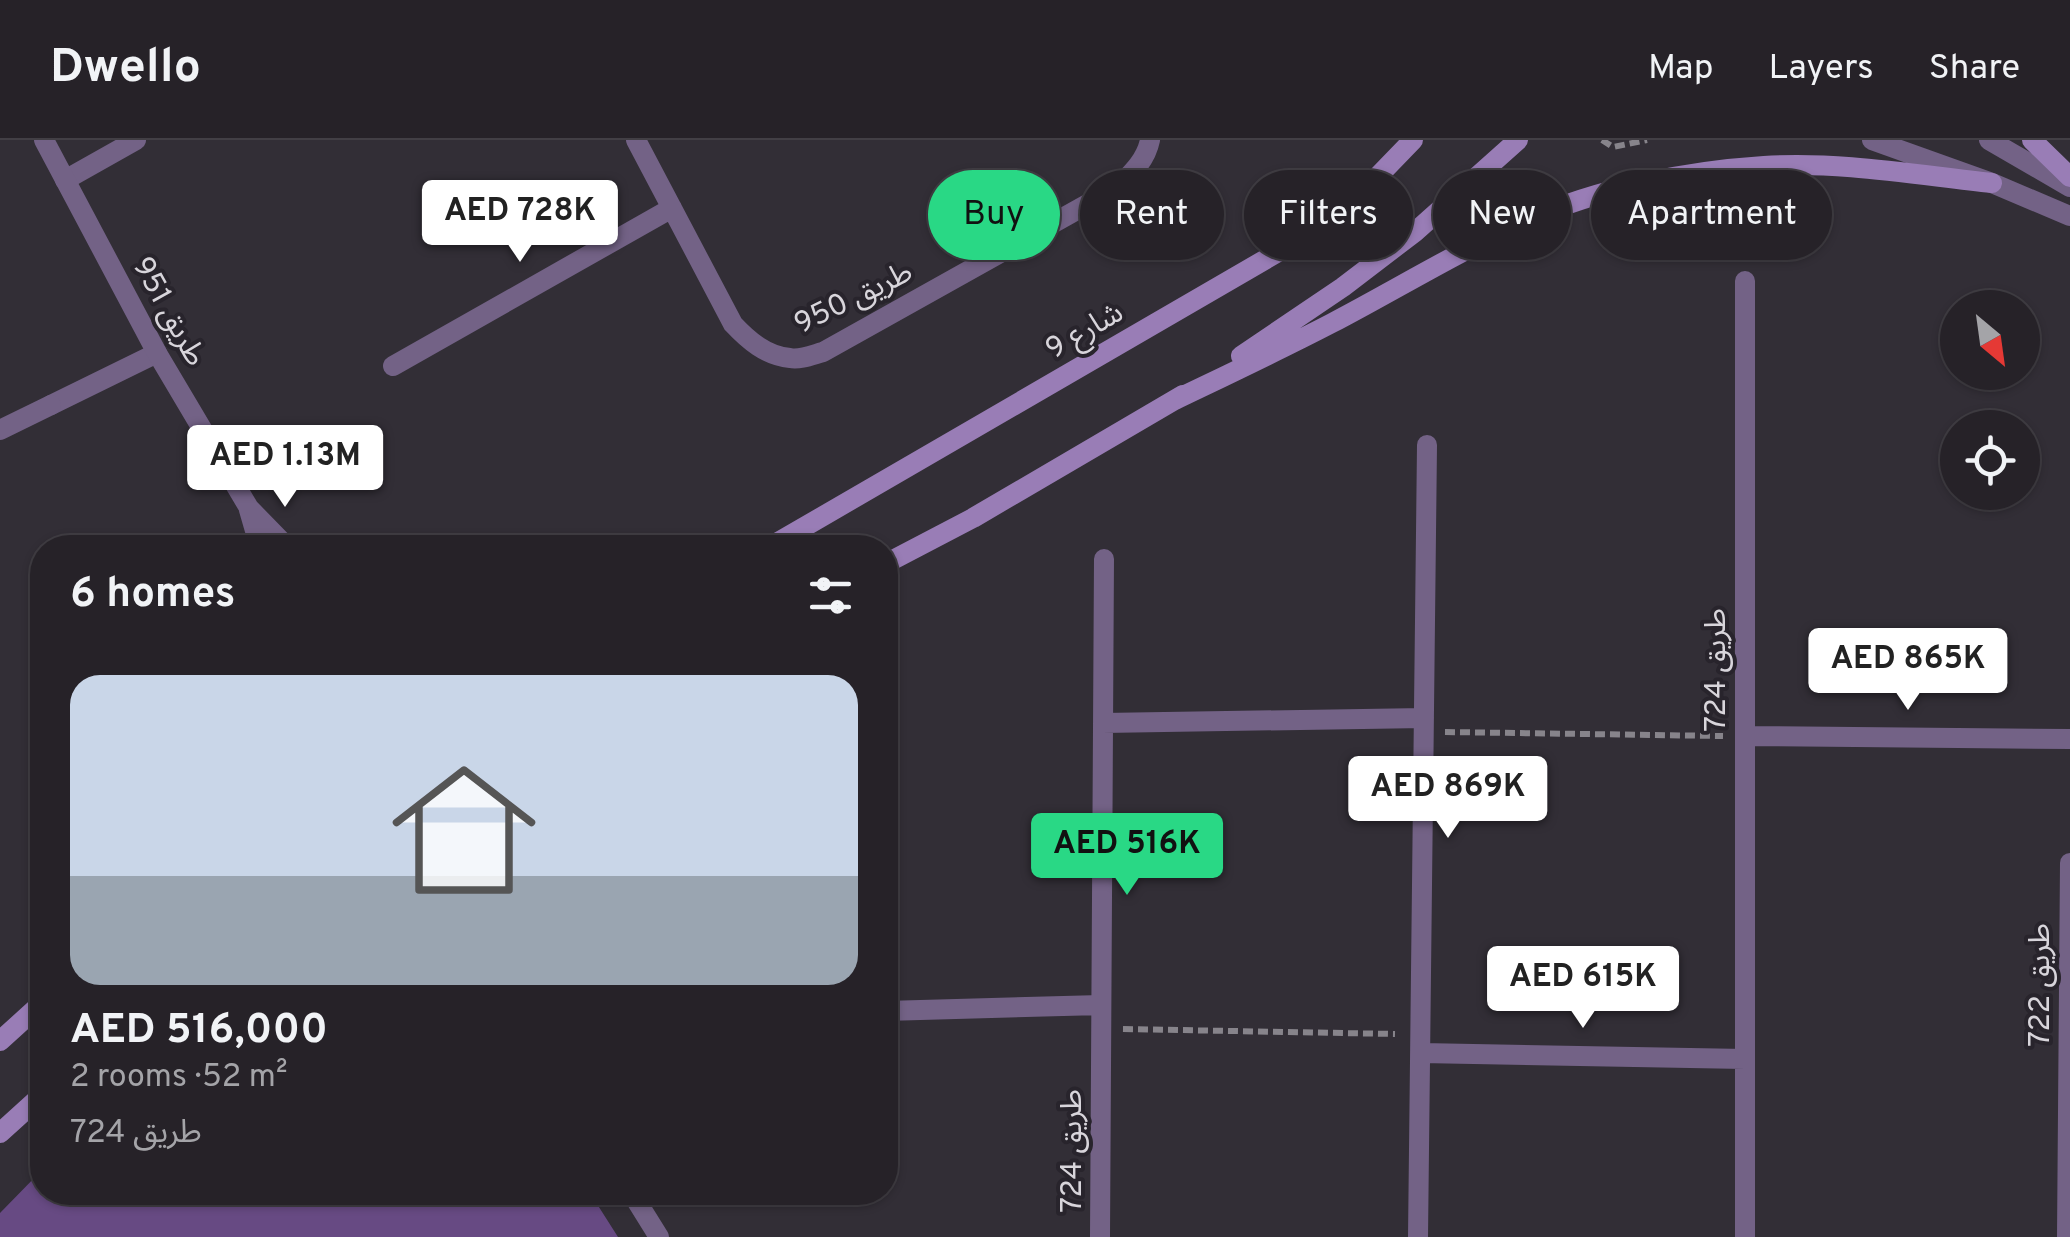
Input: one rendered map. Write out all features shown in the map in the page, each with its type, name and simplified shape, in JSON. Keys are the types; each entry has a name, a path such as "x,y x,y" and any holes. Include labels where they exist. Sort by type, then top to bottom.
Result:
{"main road":[{"name":"شارع 9","path":"790,535 1292,244 1356,199 1413,140"},
{"path":"898,557 1175,400 1343,287 1400,244 1518,140"},
{"path":"2032,140 2070,177"},
{"path":"1175,400 1531,218 1615,190 1690,174 1766,166 1843,166 1992,183"},
{"path":"0,1042 30,1015"},
{"path":"0,1133 30,1106"}],"street":[{"name":"طريق 951","path":"44,140 157,353 249,508 275,535"},
{"path":"65,180 136,140"},
{"name":"طريق 950","path":"636,140 733,324 750,342 793,359 822,352 1118,188 1138,166 1150,140"},
{"path":"1872,140 2070,216"},
{"path":"1989,140 2070,187"},
{"path":"393,366 672,208"},
{"name":"طريق 724","path":"1745,281 1745,1237"},
{"path":"0,430 157,353"},
{"path":"1418,1237 1427,445"},
{"name":"طريق 951","path":"249,508 256,535"},
{"name":"طريق 724","path":"1100,1237 1104,559"},
{"path":"1103,723 1424,725"},
{"path":"1745,736 2070,738"},
{"name":"طريق 722","path":"2068,1237 2070,864"},
{"path":"898,1012 1101,1005"},
{"path":"1421,1044 1745,1059"},
{"path":"640,1205 659,1237"}],"path":[{"path":"1602,140 1613,147 1647,140"},
{"path":"1424,725 1745,736"},
{"path":"1102,1029 1421,1044"}],"shaded area":[{"path":"30,1182 30,1205 598,1205 618,1237 0,1237 0,1213"}]}
